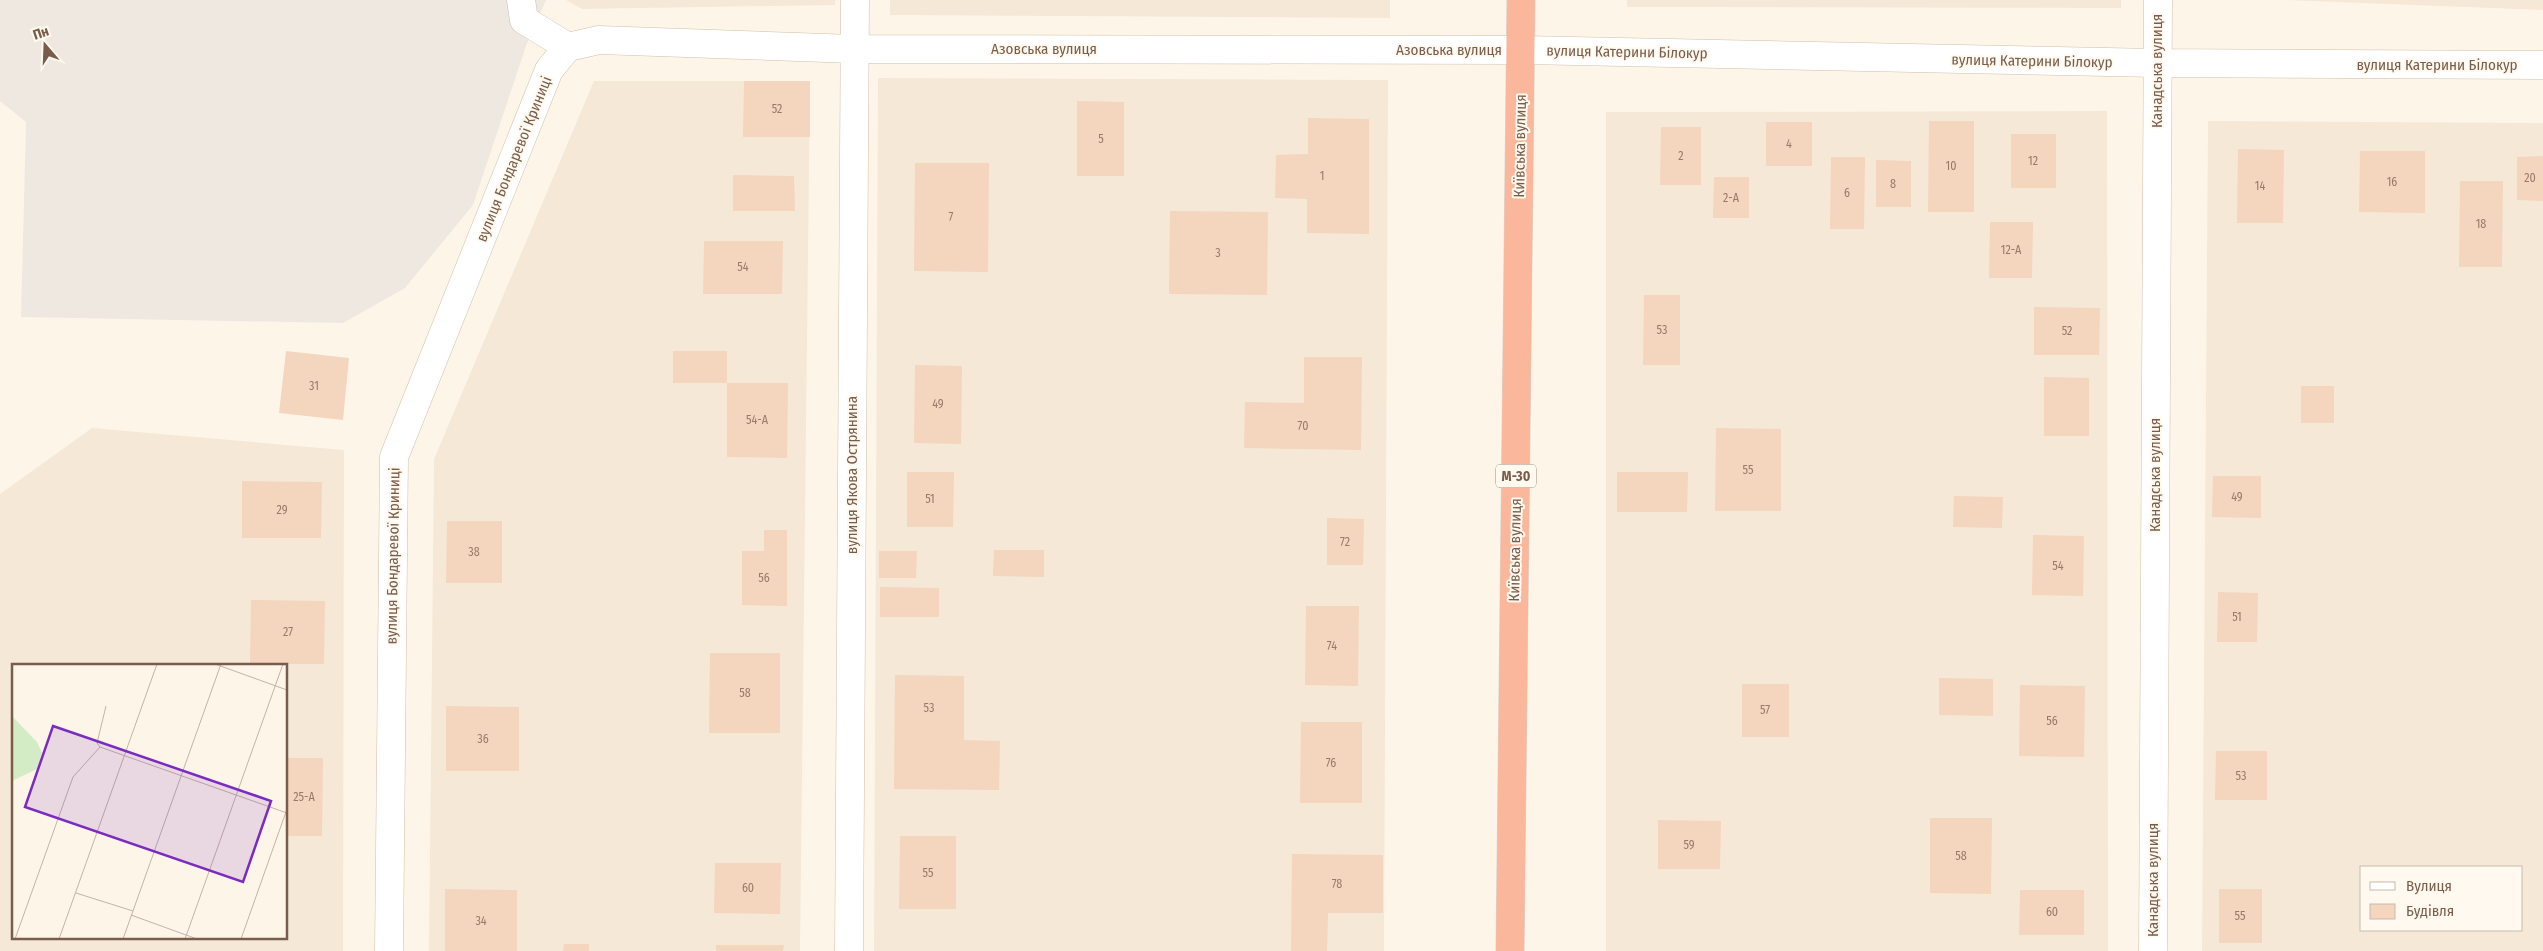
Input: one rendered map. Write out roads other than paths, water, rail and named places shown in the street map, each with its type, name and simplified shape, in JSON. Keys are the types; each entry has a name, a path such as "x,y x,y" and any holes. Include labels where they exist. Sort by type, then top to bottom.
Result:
{"highway":[{"name":"Київська вулиця","path":"1510,951 1521,0"}],"street":[{"path":"521,0 524,20 568,47"},
{"name":"вулиця Якова Острянина","path":"849,951 855,0"},
{"name":"Канадська вулиця","path":"2153,951 2158,0"},
{"name":"Азовська вулиця","path":"568,47 599,40 854,49 1521,50"},
{"name":"вулиця Бондаревої Криниці","path":"389,951 394,457 549,70 568,47"},
{"name":"вулиця Катерини Білокур","path":"1521,50 2157,63 2543,65"}]}
